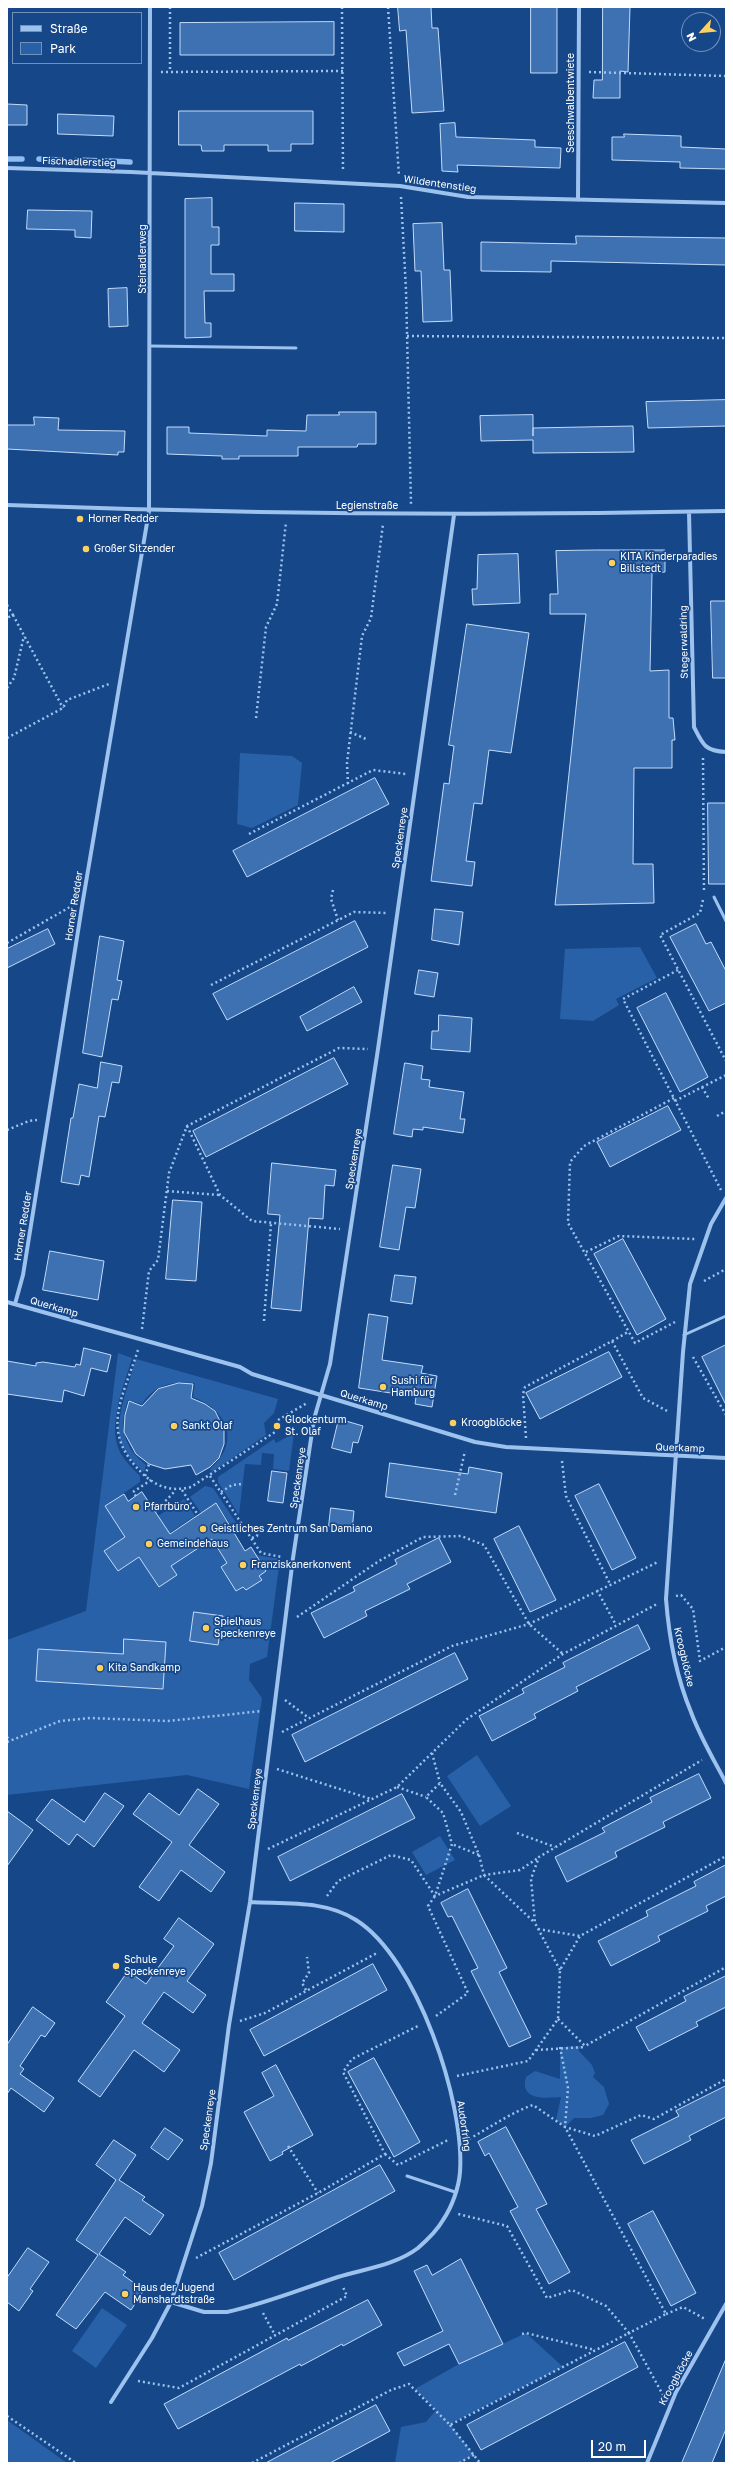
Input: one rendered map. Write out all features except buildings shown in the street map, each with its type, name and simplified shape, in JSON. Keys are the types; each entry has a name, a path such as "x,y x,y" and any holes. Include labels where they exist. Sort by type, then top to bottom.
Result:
{"street":[{"name":"Steinadlerweg","path":"149,511 151,174 150,7"},
{"name":"Seeschwalbentwiete","path":"578,200 579,7"},
{"name":"Fischadlerstieg","path":"7,168 151,174"},
{"name":"Wildentenstieg","path":"151,174 400,186 468,197 726,203"},
{"name":"Legienstraße","path":"7,505 149,511 454,515 726,511"},
{"name":"Horner Redder","path":"15,1304 23,1275 83,900 149,511"},
{"name":"Stegerwaldring","path":"690,512 694,727 702,745"},
{"name":"Speckenreye","path":"111,2402 152,2338 171,2302 202,2206 211,2163 229,2025 250,1902 293,1558 314,1419 330,1364 351,1230 454,515"},
{"path":"702,745 713,751 726,752"},
{"name":"Kroogblöcke","path":"726,1199 711,1224 689,1289 675,1456 666,1599 669,1633 681,1684 691,1713 726,1783"},
{"name":"Querkamp","path":"7,1302 240,1367 252,1374 468,1440 527,1450 726,1458"},
{"name":"Audorfring","path":"171,2302 204,2312 227,2312 258,2304 338,2277 382,2265 417,2248 443,2221 455,2192 460,2174 460,2143 447,2078 427,2021 404,1975 386,1948 358,1921 343,1912 321,1905 250,1902"},
{"name":"Kroogblöcke","path":"647,2463 669,2406 726,2304"}],"lane":[{"path":"150,346 296,348"},
{"path":"714,897 726,921"},
{"path":"684,1335 726,1316"},
{"path":"407,2176 455,2192"}],"path":[{"path":"170,7 170,72"},
{"path":"342,7 344,183"},
{"path":"388,7 400,186 407,336 411,514"},
{"path":"151,72 343,71"},
{"path":"579,72 726,76"},
{"path":"407,336 726,338"},
{"path":"256,718 266,627 277,604 287,513"},
{"path":"348,784 347,763 362,636 371,618 384,514"},
{"path":"7,605 63,708"},
{"path":"7,618 12,615"},
{"path":"7,688 14,678 24,636"},
{"path":"7,738 63,708 67,700 120,680"},
{"path":"350,732 366,739"},
{"path":"702,745 704,897 700,913 660,935 726,1061"},
{"path":"249,834 374,770 417,775"},
{"path":"333,890 331,899 338,920"},
{"path":"704,897 714,897"},
{"path":"7,943 83,900"},
{"path":"211,985 354,912 397,914"},
{"path":"678,970 623,999 726,1199"},
{"path":"275,1432 210,1476 182,1490 175,1491 161,1487 145,1476 130,1461 119,1443 116,1419 141,1340 149,1271 158,1260 169,1173 187,1126 339,1048 378,1050"},
{"path":"722,1052 726,1050"},
{"path":"686,1316 635,1343 586,1252 568,1223 570,1162 584,1146 674,1099 726,1075"},
{"path":"702,1087 709,1099"},
{"path":"717,1116 726,1111"},
{"path":"7,1130 29,1121 49,1119"},
{"path":"187,1126 220,1195 252,1221 351,1230"},
{"path":"166,1191 220,1195"},
{"path":"264,1321 271,1223"},
{"path":"586,1252 619,1236 705,1240"},
{"path":"689,1289 726,1269"},
{"path":"527,1450 523,1394 525,1387 628,1332"},
{"path":"612,1341 643,1398 678,1417"},
{"path":"683,1352 695,1358 726,1415"},
{"path":"278,1420 321,1395"},
{"path":"455,1495 468,1440"},
{"path":"561,1451 566,1496 610,1584"},
{"path":"145,1476 149,1464"},
{"path":"210,1476 261,1553 293,1558"},
{"path":"136,1496 133,1492 151,1480"},
{"path":"221,1492 232,1485 243,1484"},
{"path":"182,1490 198,1515"},
{"path":"156,1512 175,1491"},
{"path":"252,1538 257,1536 258,1529"},
{"path":"284,1626 379,1561 424,1537 461,1536 484,1545 530,1624 563,1654"},
{"path":"271,1738 452,1646 530,1624 597,1590 668,1558"},
{"path":"597,1590 616,1625"},
{"path":"255,1855 397,1787 467,1719 563,1654 666,1599 681,1595 693,1609 700,1661 726,1647"},
{"path":"277,1694 309,1718"},
{"path":"7,1737 8,1742 60,1721 90,1718 168,1721 275,1710"},
{"path":"432,1753 440,1783 461,1812 479,1855 484,1874 535,1923 560,1970"},
{"path":"435,1896 484,1874 520,1870 538,1857 711,1755"},
{"path":"267,1766 372,1799"},
{"path":"426,1797 440,1783"},
{"path":"397,1787 426,1797 443,1813 452,1844 435,1896 428,1906 468,1993 427,2021 352,2059 343,2072 385,2154 398,2165 448,2139 460,2143 499,2123 512,2113 533,2105 565,2127 595,2136 640,2115 654,2119 726,2079"},
{"path":"517,1833 555,1848"},
{"path":"452,1844 479,1855"},
{"path":"321,1905 338,1881 391,1855 411,1860 435,1896"},
{"path":"447,2078 528,2061 558,2019 560,1970 580,1936 726,1856"},
{"path":"535,1923 531,1879 538,1857"},
{"path":"538,1929 580,1936"},
{"path":"229,2025 265,2013 386,1948"},
{"path":"306,1990 302,1983 309,1973 307,1957"},
{"path":"535,2050 585,2046 726,1967"},
{"path":"558,2019 585,2046"},
{"path":"560,2048 568,2088 565,2127 666,2314"},
{"path":"288,2146 318,2193"},
{"path":"184,2265 318,2193 385,2154"},
{"path":"447,2212 507,2226 547,2298 572,2290 606,2306 629,2333 669,2406"},
{"path":"125,2379 179,2388 347,2296 338,2277"},
{"path":"258,2304 275,2336"},
{"path":"450,2424 666,2314 683,2307 714,2324"},
{"path":"522,2334 526,2333 595,2350"},
{"path":"252,2463 391,2390 409,2384 450,2424 480,2463"},
{"path":"7,2416 76,2463"},
{"path":"459,2463 474,2455"}],"green space":[{"path":"240,753 292,756 302,763 298,805 252,828 237,824"},
{"path":"640,947 657,978 616,999 619,1005 593,1021 560,1019 565,949"},
{"path":"118,1353 132,1358 119,1400 115,1423 115,1434 118,1449 140,1476 140,1482 105,1506 125,1537 105,1551 118,1571 139,1557 159,1587 177,1575 171,1566 211,1540 227,1563 221,1568 237,1591 243,1587 246,1590 262,1580 259,1576 266,1571 256,1555 280,1559 267,1657 250,1664 249,1680 262,1698 249,1789 187,1775 7,1795 7,1640 86,1611"},
{"path":"136,1359 278,1399 274,1413 264,1423 266,1435 212,1472 210,1469 220,1459 225,1449 227,1438 226,1428 222,1419 215,1410 193,1397 195,1383 172,1383 165,1385 153,1392 142,1404 128,1400 125,1410 125,1436 132,1451 146,1465 144,1472 125,1451 119,1434 119,1424 123,1401"},
{"path":"294,1433 289,1471 273,1469 274,1454 262,1453 261,1465 245,1464 239,1515 218,1482 218,1477 274,1439 276,1443"},
{"path":"205,1486 213,1488 239,1527 231,1531 228,1527 231,1525 216,1503 201,1513 190,1497"},
{"path":"184,1499 195,1516 169,1533 158,1516"},
{"path":"477,1755 511,1806 480,1826 447,1776"},
{"path":"440,1836 455,1860 426,1875 412,1852"},
{"path":"585,2046 578,2050 592,2065 595,2073 593,2077 604,2087 609,2104 603,2115 591,2118 574,2118 565,2127 556,2120 561,2097 548,2098 530,2094 526,2090 526,2077 535,2071 560,2079 560,2047"},
{"path":"102,2308 127,2325 96,2368 72,2351"},
{"path":"526,2333 563,2367 450,2424 474,2455 460,2463 395,2463 401,2427 426,2422 436,2410 415,2389 459,2364"},
{"path":"7,2420 67,2463 7,2463"}],"waterway":[{"path":"7,159 22,159"},
{"path":"39,159 60,160"},
{"path":"77,160 106,161"},
{"path":"110,161 130,162"}],"place":[{"name":"Horner Redder","path":"80,519"},
{"name":"Großer Sitzender","path":"86,549"},
{"name":"KITA Kinderparadies Billstedt","path":"612,563"},
{"name":"Sushi für Hamburg","path":"383,1387"},
{"name":"Kroogblöcke","path":"453,1423"},
{"name":"Sankt Olaf","path":"174,1426"},
{"name":"Glockenturm St. Olaf","path":"277,1426"},
{"name":"Pfarrbüro","path":"136,1507"},
{"name":"Geistliches Zentrum San Damiano","path":"203,1529"},
{"name":"Gemeindehaus","path":"149,1544"},
{"name":"Franziskanerkonvent","path":"243,1565"},
{"name":"Spielhaus Speckenreye","path":"206,1628"},
{"name":"Kita Sandkamp","path":"100,1668"},
{"name":"Schule Speckenreye","path":"116,1966"},
{"name":"Haus der Jugend Manshardtstraße","path":"125,2294"}]}
